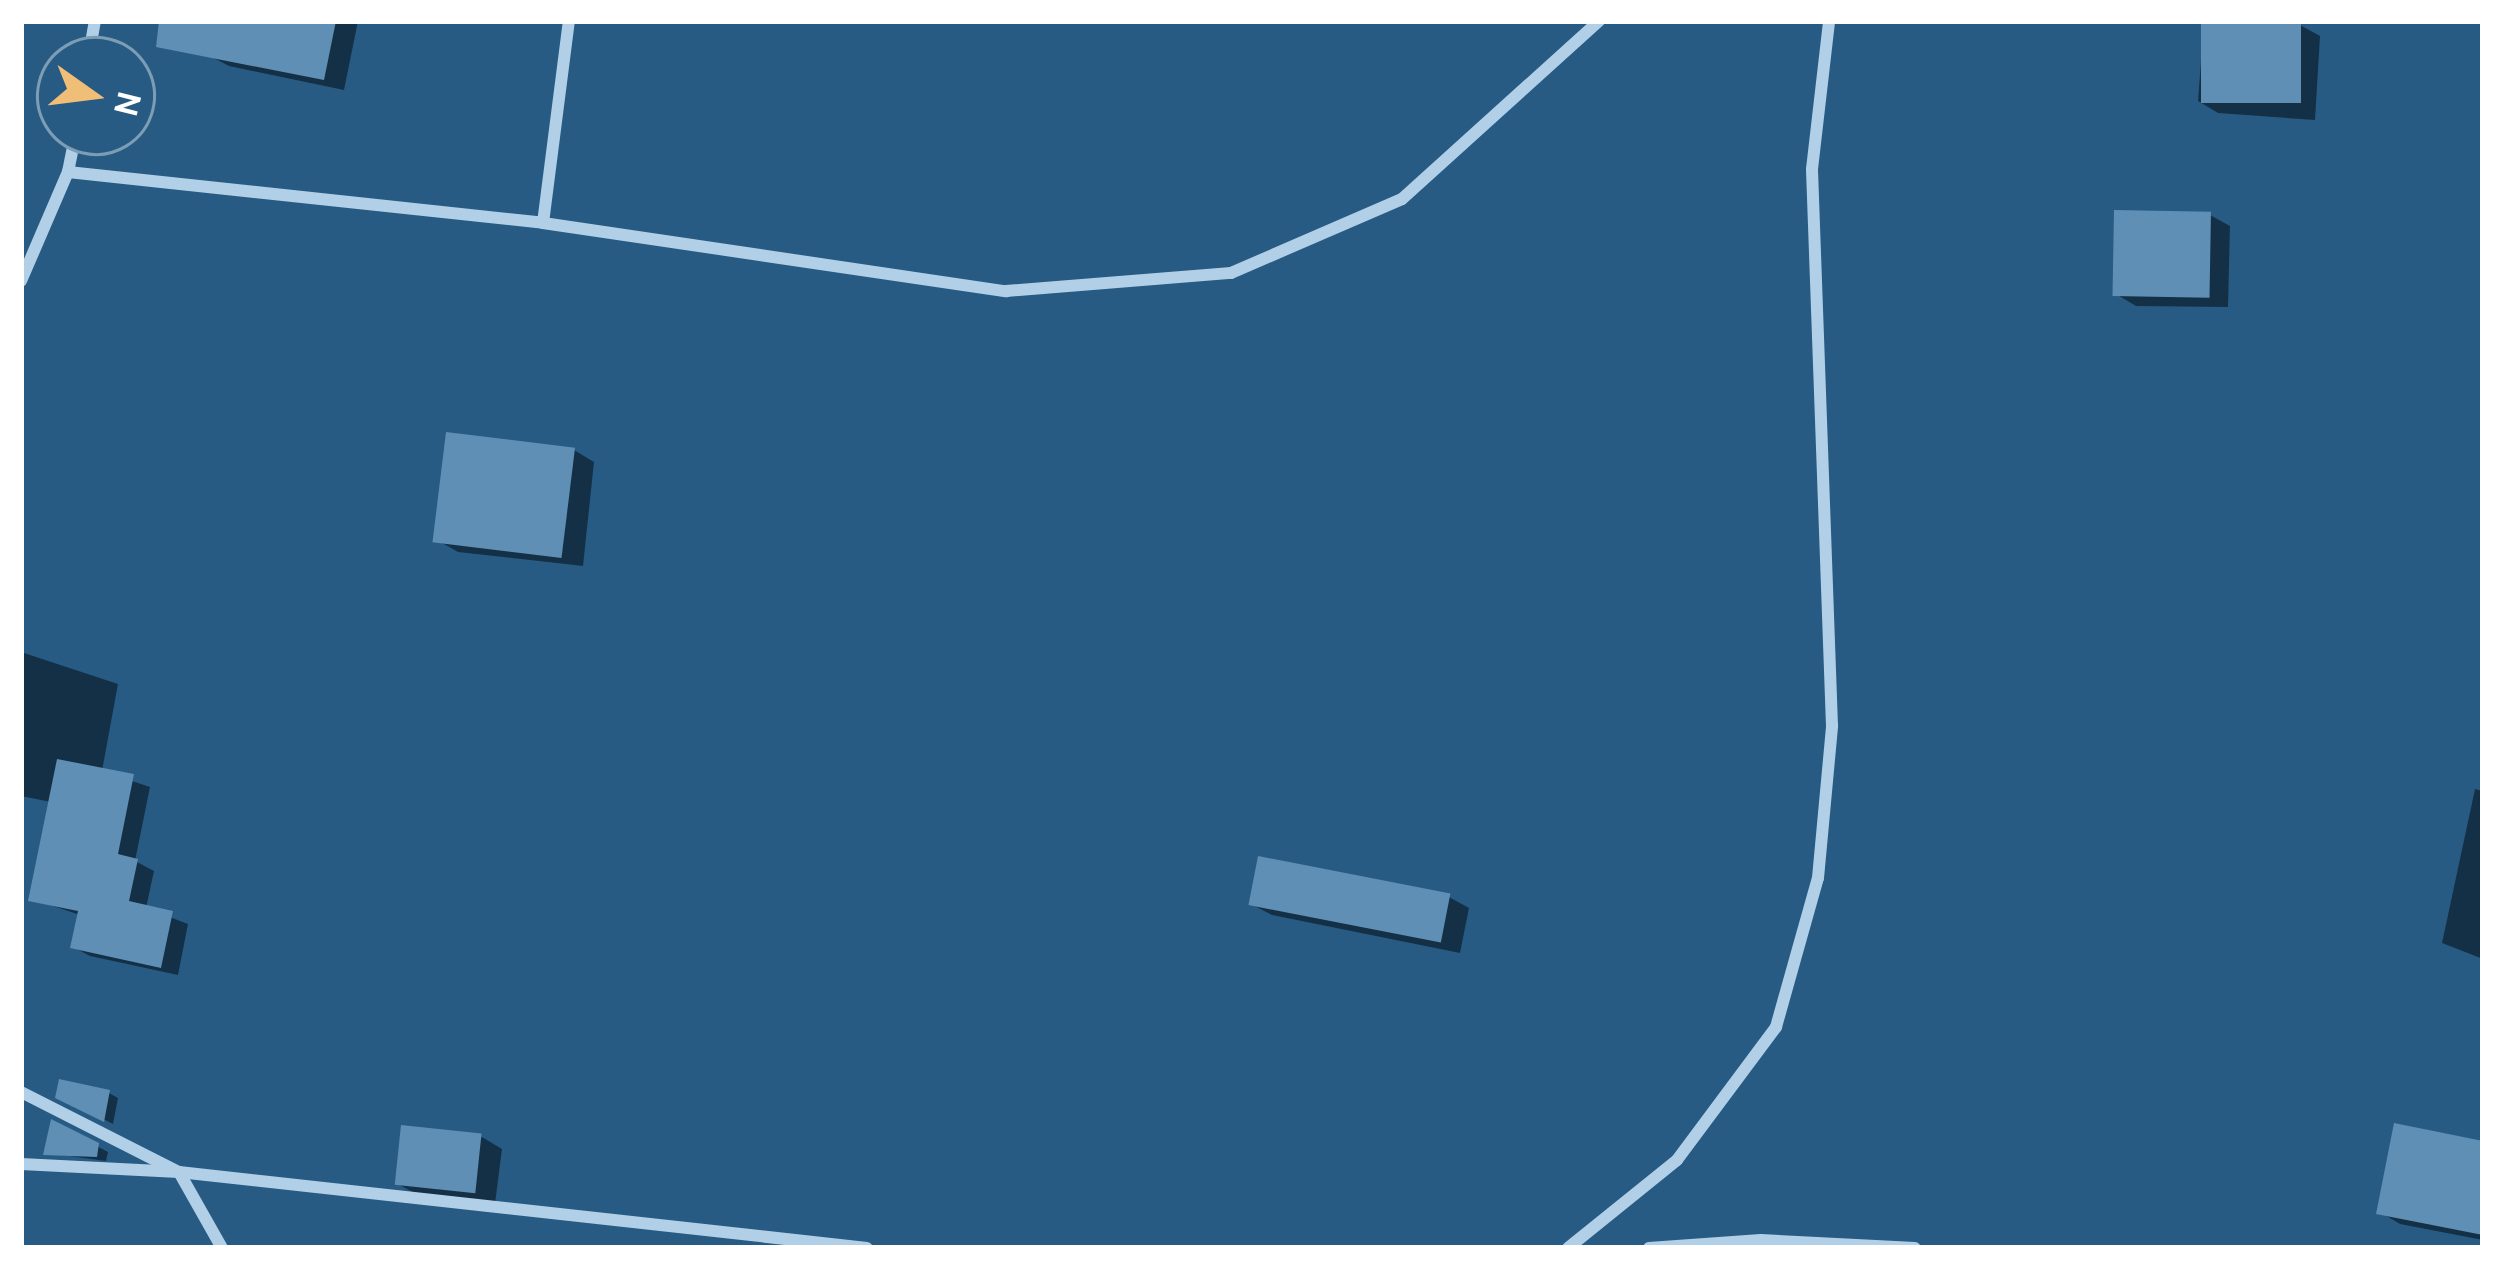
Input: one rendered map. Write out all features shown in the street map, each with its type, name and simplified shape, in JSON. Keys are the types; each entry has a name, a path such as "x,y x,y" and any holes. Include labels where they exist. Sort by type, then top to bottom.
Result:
{"street":[{"path":"543,223 569,21"},
{"path":"1568,1248 1677,1160 1776,1027 1819,878 1832,726 1812,170 1829,21"},
{"path":"68,172 543,223 1006,291 1231,273 1402,199 1593,24"},
{"path":"21,281 71,156"},
{"path":"21,1092 178,1172 222,1248"},
{"path":"21,1164 178,1172 868,1248"},
{"path":"1649,1248 1760,1244 1915,1248"}],"building":[{"path":"159,21 336,21 324,80 156,47"},
{"path":"2201,21 2301,21 2301,103 2201,103"},
{"path":"2114,210 2211,212 2209,298 2112,296"},
{"path":"446,432 575,448 562,558 432,542"},
{"path":"57,759 134,774 118,854 138,859 129,901 173,911 161,968 70,948 78,911 28,901"},
{"path":"1258,856 1450,893 1441,942 1248,905"},
{"path":"59,1079 110,1090 104,1122 55,1098"},
{"path":"51,1119 99,1143 97,1157 43,1155"},
{"path":"2394,1123 2483,1141 2483,1235 2376,1214"},
{"path":"401,1125 482,1133 475,1193 395,1185"}]}
